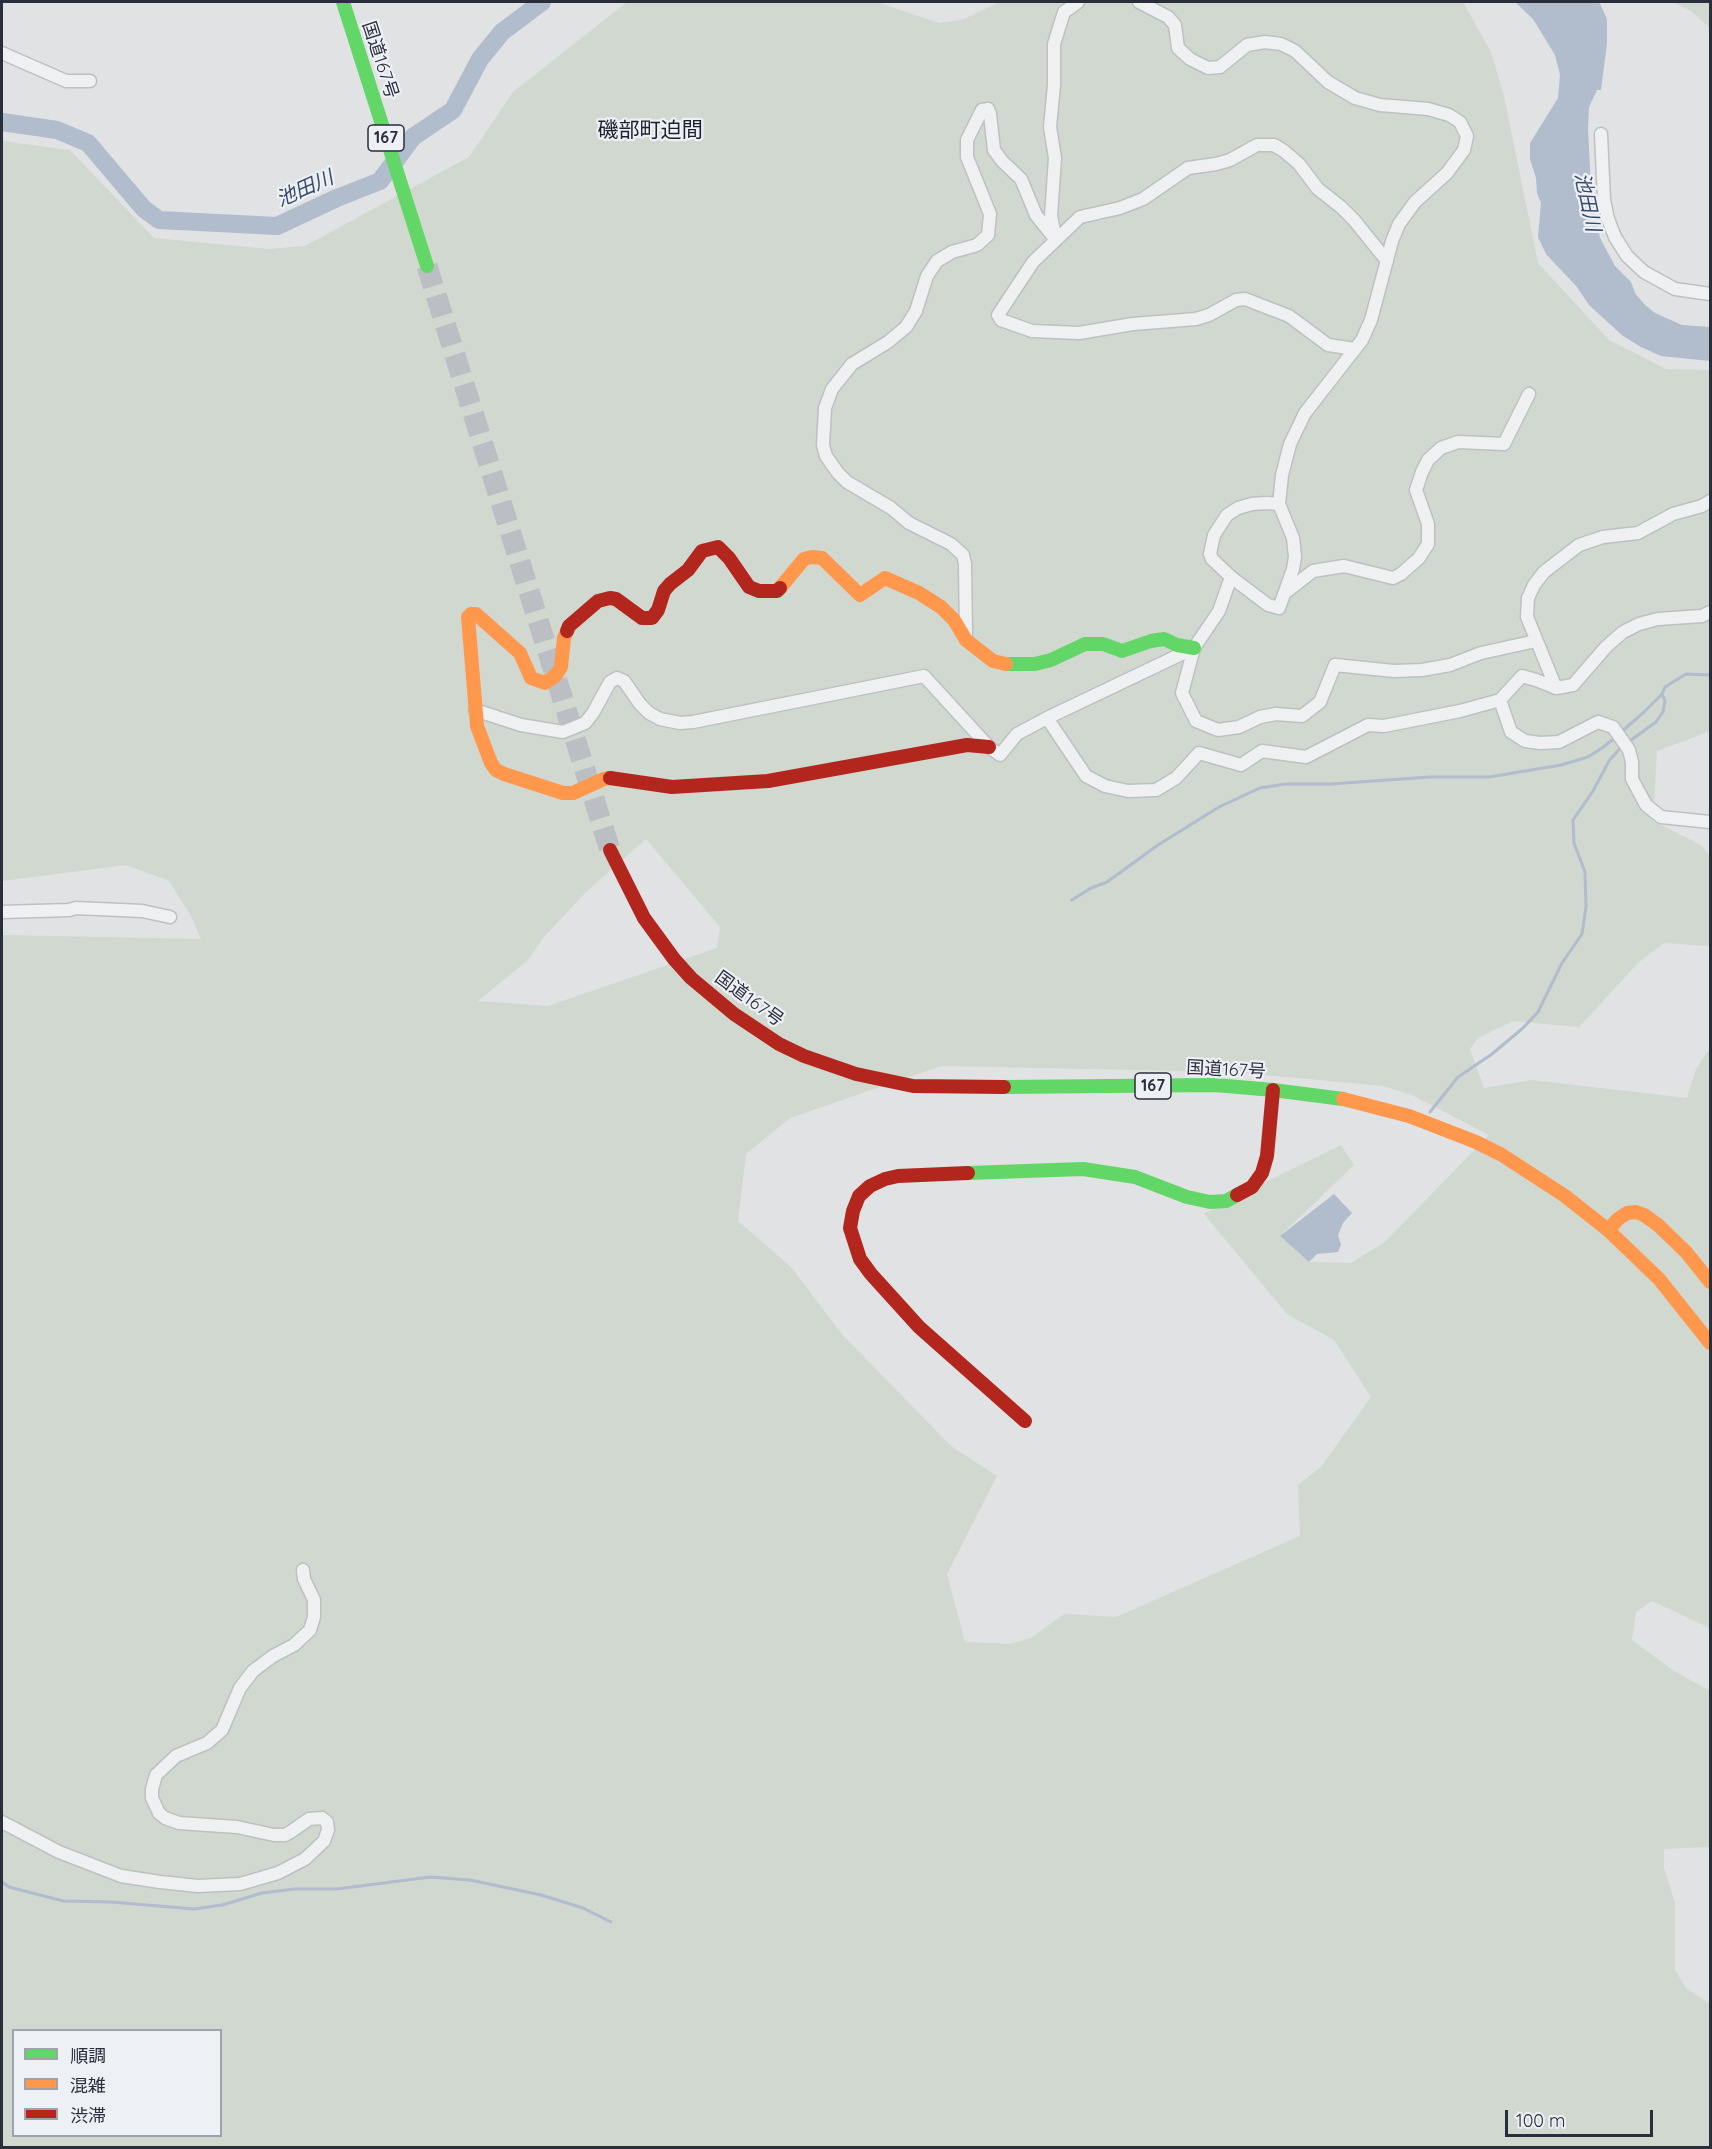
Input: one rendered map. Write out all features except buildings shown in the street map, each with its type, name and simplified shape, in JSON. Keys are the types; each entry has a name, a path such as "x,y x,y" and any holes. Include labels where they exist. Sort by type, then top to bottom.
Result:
{"main road":[{"name":"国道167号","path":"343,2 427,266"},
{"path":"989,747 967,745 768,781 672,788 621,779 604,779 573,794 563,793 496,770 491,763 477,726 467,623 471,614 476,614 519,653 531,678 544,683 556,675 561,667 564,638 569,626 598,601 616,599 642,618 652,618 658,610 667,587 688,570 702,551 713,547 721,549 749,587 759,591 777,591 804,559 812,557 822,558 860,594 885,578 895,582 941,607 954,620 966,639 993,661 1004,664 1035,664 1051,660 1085,644 1104,644 1122,651 1164,639 1177,645 1194,648"},
{"name":"国道167号","path":"610,850 644,918 691,978 712,997 757,1030 804,1056 829,1066 883,1081 943,1087 1215,1085 1337,1098 1409,1116 1476,1142 1547,1183 1608,1230 1659,1279 1710,1343"},
{"path":"1025,1421 919,1327 871,1274 860,1259 850,1228 859,1196 870,1186 898,1176 1083,1169 1135,1177 1187,1197 1210,1202 1226,1201 1252,1187 1262,1173 1267,1156 1273,1090"},
{"path":"1608,1230 1627,1213 1636,1212 1644,1215 1686,1252 1710,1282"}],"street":[{"path":"1056,240 1051,216 1055,158 1050,127 1054,85 1054,44 1064,12 1078,2"},
{"path":"1139,2 1168,17 1174,26 1178,48 1190,59 1208,68 1220,67 1247,45 1265,42 1281,44 1296,51 1328,82 1354,98 1380,105 1428,109 1449,115 1460,122 1467,136 1464,150 1447,173 1415,202 1404,216 1392,241 1371,320 1355,349 1299,424 1284,466 1279,504 1293,538 1294,548 1293,569 1279,608 1268,604 1231,577 1212,559 1210,554 1214,535 1227,515 1238,508 1252,504 1267,502 1279,504"},
{"path":"2,53 66,81 90,81"},
{"path":"966,639 963,555 951,544 909,523 891,508 847,482 838,473 826,456 823,445 825,408 838,380 852,364 860,357 888,342 906,327 916,311 927,276 937,261 952,252 977,245 988,235 990,214 967,157 968,140 982,110 988,109 990,114 994,150 1021,179 1036,215 1056,240"},
{"path":"1601,134 1604,200 1608,219 1615,237 1627,256 1644,272 1675,289 1710,294"},
{"path":"1355,349 1328,345 1288,315 1245,299 1236,300 1209,315 1196,319 1133,324 1087,332 1032,331 1001,320 998,315 1033,262 1080,217 1120,208 1143,199 1188,168 1223,162 1257,145 1274,145 1292,158 1318,189 1354,220 1387,261"},
{"path":"1286,592 1313,572 1344,566 1393,578 1401,574 1419,558 1428,544 1428,524 1416,490 1428,460 1442,448 1458,442 1504,444 1529,394"},
{"path":"1556,688 1527,617 1528,598 1544,572 1578,545 1603,537 1648,530 1673,514 1702,506 1710,501"},
{"path":"1231,577 1219,611 1194,648 1182,693 1196,721 1218,730 1239,727 1260,717 1276,714 1302,716 1320,702 1335,664 1394,671 1422,670 1450,664 1481,653 1536,641"},
{"path":"1047,718 1086,776 1105,786 1128,791 1156,790 1176,778 1199,753 1241,765 1262,751 1306,756 1368,725 1384,726 1460,711 1500,700 1522,676 1556,688 1573,684 1606,647 1623,632 1639,624 1658,619 1702,616 1710,612"},
{"path":"475,710 521,725 563,732 585,723 610,682 617,678 624,681 649,713 660,719 680,723 924,676 989,747 1002,754 1017,734 1194,648"},
{"path":"1500,700 1511,732 1525,741 1559,742 1598,722 1613,727 1629,750 1632,779 1646,805 1661,816 1710,822"},
{"path":"2,912 76,908 142,911 170,917"},
{"path":"2,1822 59,1852 121,1876 160,1882 198,1886 240,1884 278,1873 305,1859 324,1841 328,1830 327,1822 322,1818 309,1819 285,1835 274,1835 237,1827 179,1823 159,1813 152,1798 152,1783 156,1775 176,1755 207,1743 222,1730 240,1688 253,1671 273,1656 294,1645 310,1630 314,1617 314,1600 304,1579 303,1570"}],"shaded area":[{"path":"627,2 877,2 939,23 962,20 999,2 1463,2 1491,52 1504,96 1538,263 1609,340 1666,369 1710,370 1710,731 1657,751 1653,821 1701,845 1710,856 1710,946 1664,943 1639,962 1579,1027 1513,1021 1478,1038 1470,1049 1484,1088 1532,1080 1687,1098 1696,1069 1710,1050 1710,1628 1652,1601 1636,1612 1632,1640 1674,1671 1710,1691 1710,1847 1664,1849 1664,1868 1675,1903 1675,1970 1686,1988 1710,2004 1710,2147 2,2147 2,935 201,939 191,916 169,881 126,865 2,881 2,141 70,150 154,238 270,249 305,246 469,157 513,92","holes":["646,839 720,927 717,948 548,1006 478,1001 528,960 543,938 586,892","941,1066 1233,1072 1383,1086 1412,1095 1489,1135 1385,1242 1351,1263 1309,1262 1280,1236 1354,1165 1341,1145 1204,1214 1287,1314 1334,1340 1371,1397 1321,1467 1298,1485 1300,1536 1116,1617 1064,1614 1031,1638 1010,1644 965,1642 947,1574 997,1476 951,1446 841,1333 791,1267 738,1221 746,1154 790,1118"]},
{"path":"1673,2 1710,2 1710,28 1691,11"}],"water":[{"path":"1515,2 1599,2 1607,19 1607,43 1601,90 1597,90 1589,107 1588,129 1591,188 1600,238 1615,266 1631,282 1635,293 1645,305 1655,313 1682,325 1710,327 1710,361 1661,356 1623,336 1589,305 1577,287 1546,254 1538,237 1541,203 1530,159 1530,143 1558,98 1560,75 1555,55 1533,19"},
{"path":"1334,1194 1352,1213 1343,1223 1338,1235 1341,1245 1338,1252 1317,1254 1309,1262 1280,1236"}],"waterway":[{"name":"池田川","path":"2,122 57,130 88,143 144,209 159,220 277,226 380,181 413,137 453,110 480,59 502,32 542,2"},
{"path":"1620,733 1662,694 1665,687 1686,674 1710,675"},
{"path":"1627,743 1656,722 1663,712 1665,701 1662,694"},
{"path":"1072,900 1091,888 1107,882 1158,845 1219,807 1260,788 1285,784 1331,784 1429,777 1489,777 1561,765 1588,757 1615,738"},
{"path":"1430,1112 1458,1077 1492,1054 1538,1012 1562,963 1582,934 1586,907 1585,872 1574,843 1573,820 1593,791 1609,761 1622,746"},
{"path":"2,1882 9,1887 63,1901 111,1902 194,1909 222,1905 262,1893 294,1889 337,1889 430,1877 470,1880 541,1895 583,1908 611,1922"}],"tunnel":[{"path":"427,266 610,850"}],"traffic: fast":[{"path":"343,2 427,266"},
{"path":"1006,664 1035,664 1051,660 1085,644 1103,644 1122,651 1164,639 1177,645 1194,648"},
{"path":"1004,1087 1215,1085 1343,1099"},
{"path":"968,1173 1083,1169 1135,1177 1187,1197 1210,1202 1226,1201 1237,1195"}],"traffic: slow":[{"path":"780,588 804,559 812,557 822,558 860,595 885,578 919,593 941,607 954,620 966,640 993,661 1006,664"},
{"path":"567,631 564,638 561,667 556,675 545,683 531,678 520,653 476,614 468,617 477,726 491,763 496,770 504,774 563,793 573,793 610,778"},
{"path":"1343,1099 1409,1116 1476,1142 1502,1155 1565,1196 1608,1230 1659,1279 1710,1343"},
{"path":"1608,1230 1627,1213 1636,1212 1644,1215 1686,1252 1710,1282"}],"traffic: jam":[{"path":"567,631 569,626 598,601 610,598 616,599 642,618 652,618 658,610 664,591 670,584 688,570 702,551 718,547 729,558 749,587 759,591 777,591 780,588"},
{"path":"610,778 672,787 768,781 967,745 989,747"},
{"path":"610,850 644,918 674,959 691,978 734,1014 779,1044 804,1056 856,1074 913,1086 1004,1087"},
{"path":"1237,1195 1252,1187 1262,1173 1267,1156 1273,1090"},
{"path":"968,1173 898,1176 885,1179 870,1186 859,1196 850,1228 860,1259 919,1327 1025,1421"}],"district":[{"name":"磯部町迫間","path":"650,131"}]}
